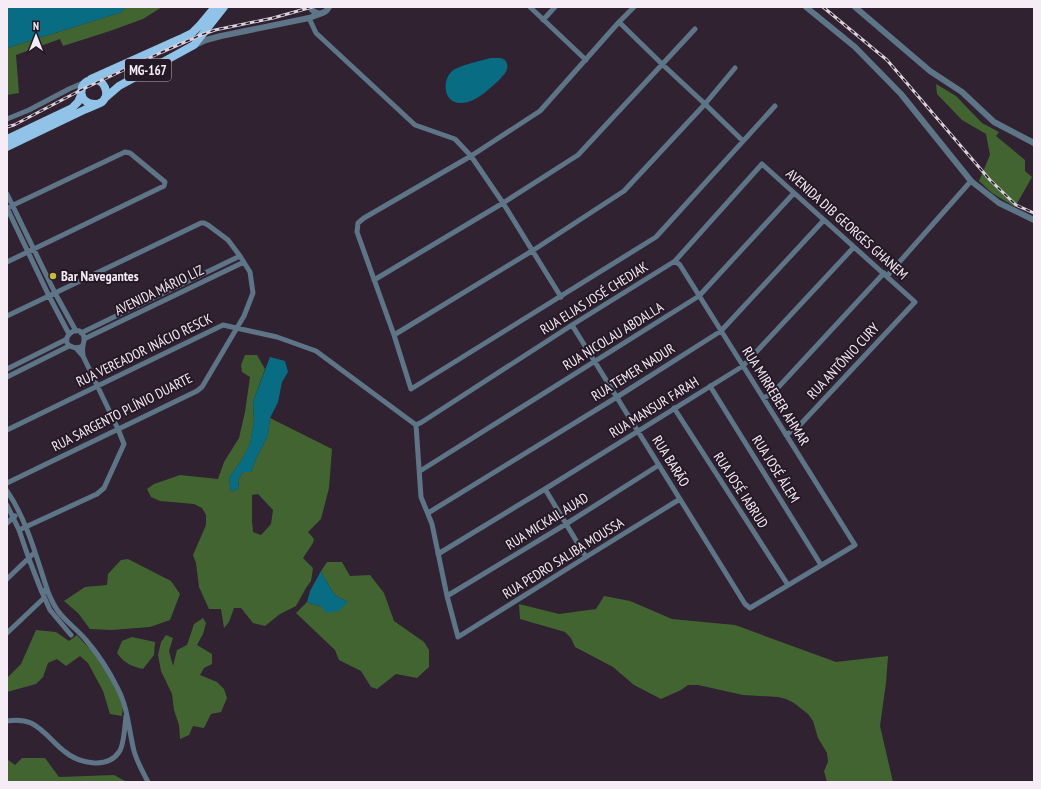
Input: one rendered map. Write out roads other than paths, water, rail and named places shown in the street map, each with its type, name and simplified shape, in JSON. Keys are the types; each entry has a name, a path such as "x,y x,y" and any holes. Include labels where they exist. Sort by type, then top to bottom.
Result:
{"main road":[{"path":"7,139 72,108 78,102 83,85 87,82 180,40 192,33 215,7"},
{"name":"MG-167","path":"7,147 102,102 119,86 194,45 224,7"},
{"name":"MG-167","path":"87,82 96,80 104,84 106,88 105,98"},
{"path":"81,95 87,103 97,104"}],"street":[{"path":"194,45 221,36 309,18 336,7"},
{"path":"530,7 586,60"},
{"path":"543,20 555,7"},
{"path":"634,7 540,111 471,156 364,218 358,224 357,232 394,335 411,389 561,297 656,236 775,106"},
{"path":"806,7 855,47 896,89 971,181 999,203 1034,220"},
{"path":"855,7 930,71 962,92 994,122 1034,142"},
{"path":"310,8 320,14"},
{"path":"310,8 309,18 316,32 415,125 455,139 471,156 503,203 561,297"},
{"path":"619,22 743,141"},
{"path":"374,280 503,203 578,155 695,29"},
{"path":"394,335 532,251 624,191 705,104 735,68"},
{"path":"7,119 29,110 69,89 87,82"},
{"path":"7,262 28,252 34,248 164,186 165,182 130,153 125,152 7,208 28,252 49,296 68,337 67,342 69,346"},
{"name":"AVENIDA DIB GEORGES GHANEM","path":"762,164 915,302"},
{"name":"RUA ELIAS JOSÉ CHEDIAK","path":"416,425 675,261 762,164"},
{"path":"763,398 772,394 885,275 971,181"},
{"name":"RUA NICOLAU ABDALLA","path":"420,471 699,296 794,193"},
{"path":"7,194 55,293 84,339 82,345 83,356"},
{"name":"RUA TEMER NADUR","path":"428,513 721,331 824,220"},
{"name":"RUA SARGENTO PLÍNIO DUARTE","path":"7,483 197,391 202,387 244,316 253,293 250,272 240,256 228,240 204,222 55,293"},
{"name":"RUA MANSUR FARAH","path":"438,554 742,366 854,247"},
{"name":"AVENIDA MÁRIO LIZ","path":"79,332 240,256"},
{"name":"RUA MIRREBER AHMAR","path":"675,261 680,265 855,545 821,565"},
{"name":"AVENIDA MÁRIO LIZ","path":"84,339 244,262"},
{"path":"7,316 55,293"},
{"name":"RUA ANTÔNIO CURY","path":"786,435 798,427 915,302"},
{"name":"RUA VEREADOR INÁCIO RESCK","path":"7,430 223,325 276,337 316,351 416,425"},
{"name":"RUA BARÃO","path":"572,325 745,604 750,608 788,585"},
{"path":"7,368 68,337 73,331 79,332"},
{"path":"76,348 81,347 82,345"},
{"path":"7,377 69,346 76,348 83,356 124,444 104,488 97,494 19,530"},
{"name":"RUA JOSÉ ÁLEM","path":"710,386 821,565"},
{"name":"RUA JOSÉ IABRUD","path":"674,408 788,585"},
{"path":"416,425 421,497 432,524 447,596"},
{"name":"RUA MICKAIL AUAD","path":"447,596 566,524 659,465"},
{"path":"545,489 586,557"},
{"path":"7,491 20,513 26,527 48,592 58,612 85,638 103,661 119,691 124,703 134,751 138,763 148,782"},
{"name":"RUA PEDRO SALIBA MOUSSA","path":"447,596 458,637 680,499"},
{"path":"7,505 14,517 44,598 50,610 71,635"},
{"path":"7,523 20,513"},
{"path":"7,580 34,553"},
{"path":"788,585 821,565"},
{"path":"41,590 48,592"},
{"path":"7,633 44,598"},
{"path":"7,721 14,720 29,722 42,730 64,751 74,758 86,762 98,763 108,761 119,752 122,747 126,713"}],"water":[{"path":"7,7 125,7 122,12 7,48"},
{"path":"491,58 501,58 507,63 506,71 501,78 477,98 462,103 455,102 450,99 447,95 446,84 450,73 455,69"},
{"path":"270,357 285,361 288,372 282,382 278,402 270,418 268,435 251,472 243,472 238,480 239,488 231,492 229,478 241,461 250,444 254,421 253,402"},
{"path":"321,571 336,596 348,602 339,611 326,613 322,607 307,602 310,591"}],"railway":[{"path":"7,127 14,125 81,90 201,35 215,30 273,18 312,7"},
{"path":"823,7 887,60 990,180 1016,205 1034,213"}],"place":[{"name":"Bar Navegantes","path":"53,276"}]}
